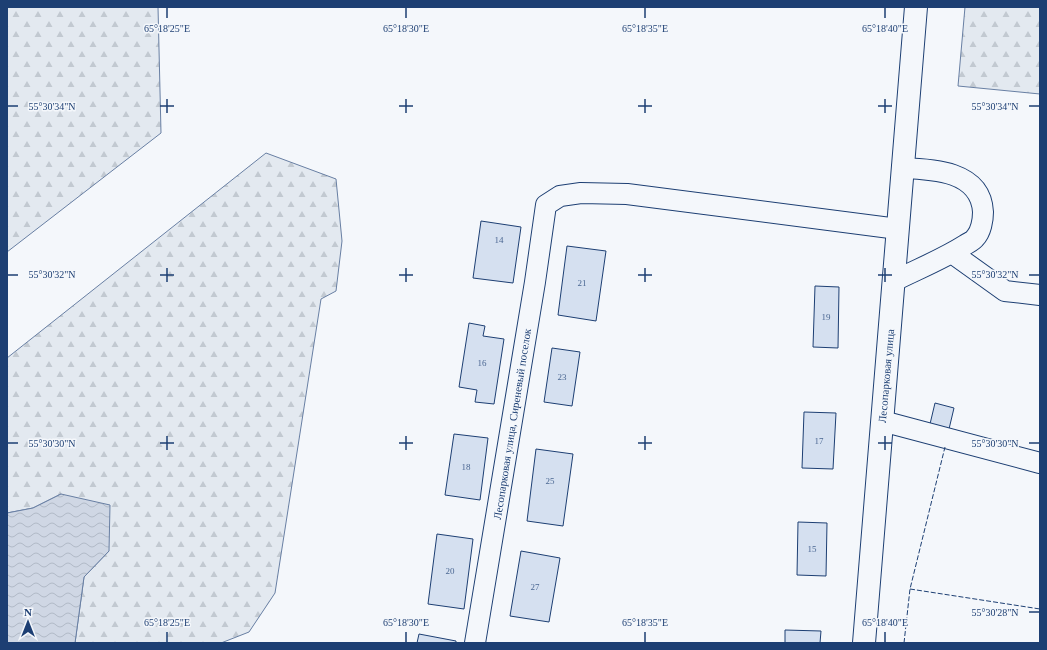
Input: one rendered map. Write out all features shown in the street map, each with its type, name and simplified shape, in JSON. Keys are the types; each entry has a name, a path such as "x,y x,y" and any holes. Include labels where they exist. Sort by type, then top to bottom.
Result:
{"main road":[{"name":"Лесопарковая улица","path":"864,643 916,7"}],"street":[{"path":"894,281 952,253 976,238 983,221 982,202 978,191 968,183 944,171 902,168"},
{"name":"Лесопарковая улица, Сиреневый поселок","path":"475,643 536,282 546,205 560,196 581,193 627,194 898,229"},
{"path":"952,253 1005,291 1040,295"},
{"path":"882,421 1040,463"}],"green space":[{"path":"7,7 158,7 161,133 7,252"},
{"path":"965,7 1040,7 1040,94 958,86"},
{"path":"266,153 336,179 342,241 336,291 321,299 275,593 249,632 221,643 75,643 84,577 109,551 61,494 33,508 7,513 7,358"}],"water":[{"path":"61,494 110,505 109,551 84,577 75,643 7,643 7,513 33,508"}],"building":[{"path":"481,221 521,227 513,283 473,278"},
{"path":"567,246 606,251 596,321 558,315"},
{"path":"815,286 839,287 838,348 813,347"},
{"path":"469,323 485,326 483,336 504,339 494,404 475,402 477,390 459,387"},
{"path":"552,348 580,352 572,406 544,402"},
{"path":"935,403 954,408 949,429 930,424"},
{"path":"804,412 836,413 833,469 802,468"},
{"path":"454,434 488,438 480,500 445,495"},
{"path":"536,449 573,454 563,526 527,521"},
{"path":"798,522 827,523 826,576 797,575"},
{"path":"437,534 473,539 464,609 428,604"},
{"path":"521,551 560,558 549,622 510,616"},
{"path":"785,630 821,631 820,643 785,643"},
{"path":"419,634 456,641 456,643 417,643"}],"fence":[{"path":"904,643 910,589 945,447"},
{"path":"910,589 1040,609"}]}
